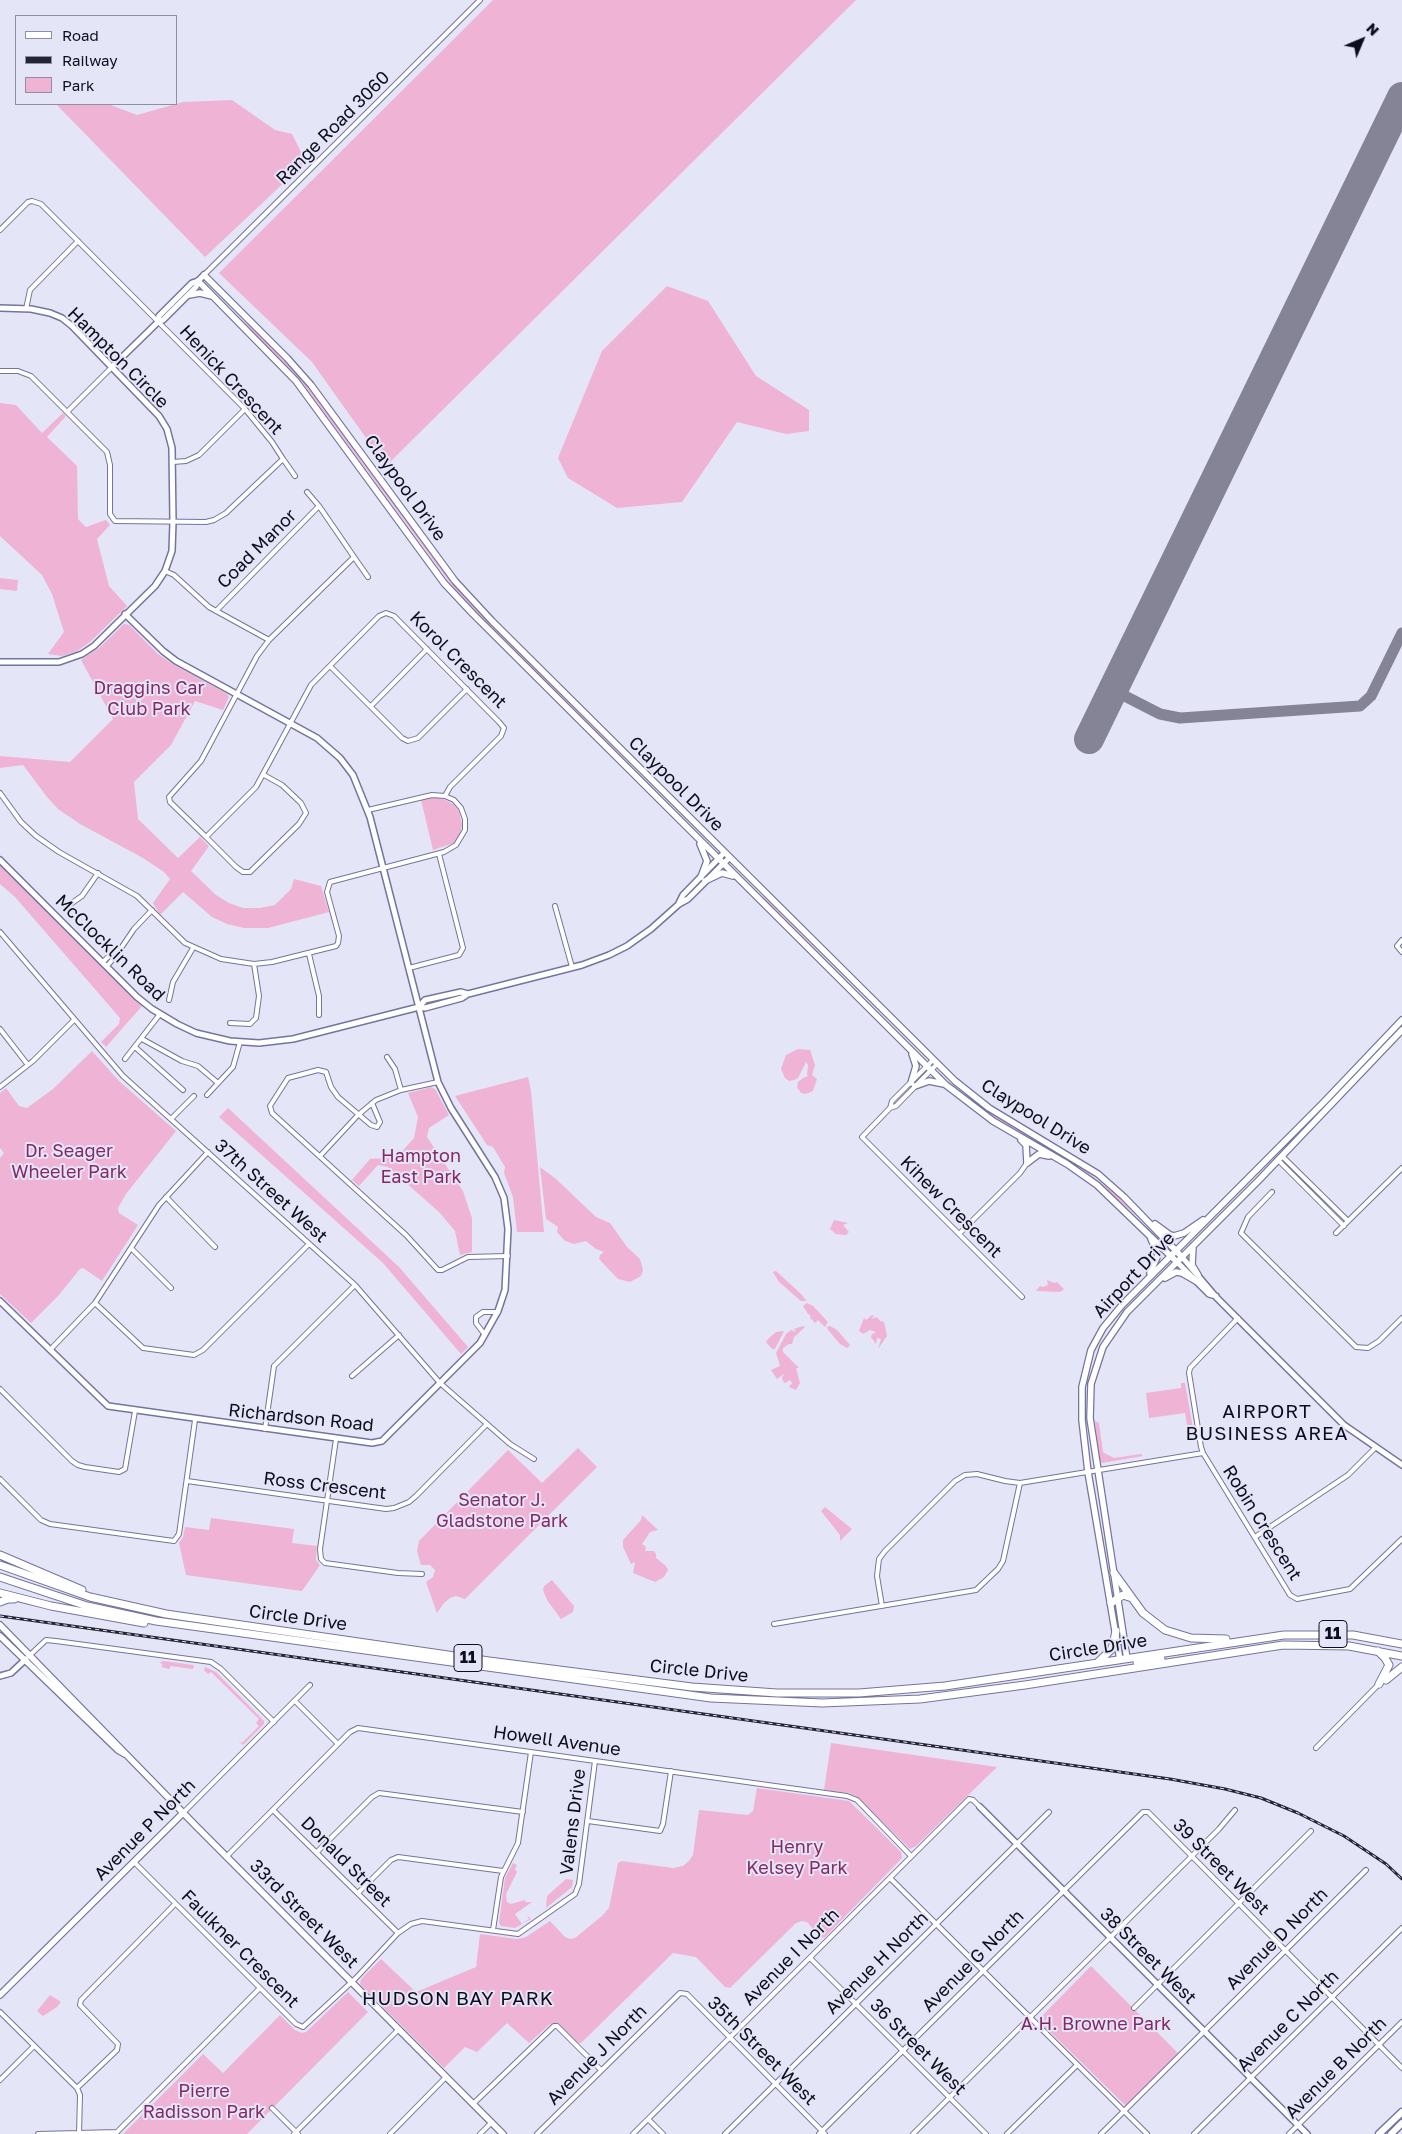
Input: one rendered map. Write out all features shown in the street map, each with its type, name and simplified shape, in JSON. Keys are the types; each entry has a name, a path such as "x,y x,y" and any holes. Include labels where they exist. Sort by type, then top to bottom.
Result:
{"highway":[{"path":"0,1554 60,1581 136,1609"},
{"name":"Circle Drive","path":"0,1566 90,1597 136,1609 692,1687 759,1692 820,1694 910,1690 1284,1635 1339,1634 1382,1639 1402,1644"},
{"path":"1114,1573 1143,1613 1165,1630 1184,1637 1213,1640 1249,1636 1263,1637"},
{"name":"Circle Drive","path":"0,1576 87,1606 156,1621 711,1698 822,1703 920,1699 1282,1645 1336,1645 1376,1650 1402,1656"},
{"path":"0,1593 51,1606"},
{"path":"1111,1604 1123,1595 1132,1598"},
{"path":"0,1602 12,1599 148,1623 156,1621"},
{"path":"1090,1665 1108,1654 1114,1644 1116,1631"},
{"path":"1376,1650 1385,1658 1389,1666 1379,1684"},
{"path":"1083,1676 1119,1665 1124,1660 1129,1663 1169,1658 1176,1661"},
{"path":"1379,1684 1402,1667"}],"main road":[{"name":"Claypool Drive","path":"204,275 306,379 437,558 472,601 935,1062 989,1108 1098,1174 1143,1215 1176,1251 1180,1260"},
{"name":"Claypool Drive","path":"198,282 300,386 458,599 721,862 946,1085 972,1106 1015,1134 1054,1156 1097,1185 1171,1256 1180,1260"},
{"path":"189,295 200,293 214,297"},
{"path":"695,836 708,861 703,879"},
{"path":"703,879 722,873 738,878"},
{"name":"Airport Drive","path":"1124,1660 1116,1631 1088,1472 1081,1407 1082,1387 1088,1358 1108,1322 1147,1280 1402,1020"},
{"name":"Airport Drive","path":"1124,1660 1114,1573 1090,1406 1091,1384 1103,1347 1127,1312 1280,1158 1402,1030"},
{"path":"912,1052 916,1066 913,1084 929,1081 946,1085"},
{"path":"1015,1134 1026,1145 1027,1163"},
{"path":"1027,1163 1039,1154 1054,1156"},
{"path":"1143,1215 1174,1236 1184,1233 1217,1210"},
{"path":"1140,1225 1154,1244 1158,1255 1147,1280"},
{"path":"1194,1246 1192,1265 1197,1278"},
{"path":"1153,1286 1176,1272 1197,1278"},
{"name":"33rd Street West","path":"0,1625 121,1747 127,1756 182,1813 504,2134"},
{"name":"33rd Street West","path":"0,1636 118,1750 127,1756"},
{"name":"Avenue P North","path":"0,1995 182,1813"},
{"path":"1379,2134 1402,2112"},
{"path":"1390,2134 1402,2123"}],"street":[{"name":"Range Road 3060","path":"204,275 480,0"},
{"name":"Henick Crescent","path":"0,230 28,202 32,200 40,204 245,409 272,442 295,476"},
{"path":"26,309 30,290 78,241"},
{"path":"0,371 18,371 31,376 68,412 158,322 163,320 189,295 204,275"},
{"path":"158,322 159,316 192,283 198,282"},
{"name":"Hampton Circle","path":"0,308 26,309 50,313 62,318 112,367 163,422 172,442 173,462 172,551 165,571 154,586 94,646 82,654 59,662 0,662"},
{"path":"173,462 186,461 199,455 245,409"},
{"name":"Henick Crescent","path":"68,412 109,456 110,514 112,519 122,522 206,522 219,518 282,458"},
{"name":"Coad Manor","path":"307,492 368,577"},
{"name":"Coad Manor","path":"216,611 318,506"},
{"path":"264,774 282,785 301,804 306,813 299,824 250,872 243,872 236,868 170,802 169,797 201,761 257,656 269,640 354,557"},
{"path":"165,571 174,575 198,598 216,611 269,640"},
{"name":"Korol Crescent","path":"206,837 253,791 311,685 379,616 386,613 394,616 428,649 504,728 503,732 450,787 445,796"},
{"name":"Richardson Road","path":"0,1301 104,1404 112,1408 372,1443 382,1440 480,1344 498,1312 505,1290 508,1256 508,1219 500,1188 489,1167 447,1101 438,1082 368,810 357,783 340,758 318,738 169,656 126,614"},
{"path":"371,706 428,649"},
{"path":"330,666 402,738 411,741 418,738 467,689"},
{"path":"0,793 21,822 36,836 52,848 131,891 173,933 193,948 221,958 254,964 309,954 336,946 339,936 327,892 330,882 439,854 450,849 460,841 466,824 461,808 454,800 445,796 432,795 368,810"},
{"path":"408,968 459,955 463,948 439,854"},
{"name":"McClocklin Road","path":"0,860 137,996 160,1014 196,1033 240,1042 267,1043 293,1039 419,1007 425,1000 461,992 468,994 595,960 627,946 651,929 679,904 688,899 703,879 726,856"},
{"path":"69,905 82,896 98,873"},
{"path":"555,906 572,967"},
{"path":"105,964 152,910"},
{"name":"37th Street West","path":"0,932 123,1076 354,1285 440,1383 523,1454 534,1459"},
{"path":"1402,940 1396,946 1402,952"},
{"path":"169,1000 173,982 193,948"},
{"path":"309,954 319,996 319,1015"},
{"path":"230,1024 250,1024 256,1018 259,996 254,964"},
{"path":"125,1059 160,1014"},
{"path":"0,1087 28,1065 74,1020"},
{"path":"0,1029 28,1065"},
{"path":"142,1039 174,1057 198,1066 218,1082"},
{"path":"207,1095 233,1067 240,1042"},
{"path":"135,1047 183,1090"},
{"path":"387,1057 395,1069 401,1090"},
{"path":"913,1084 935,1062"},
{"path":"372,1102 379,1120 378,1127 373,1126 358,1115 334,1092 328,1075 324,1070 318,1070 296,1075 285,1080 270,1109 406,1235 438,1270 442,1270 468,1257 508,1256"},
{"path":"320,1156 372,1102 401,1090 438,1082"},
{"name":"Kihew Crescent","path":"913,1084 892,1101 890,1108 862,1137 1022,1297"},
{"path":"171,1119 194,1096"},
{"path":"50,1350 95,1303 166,1197 208,1152"},
{"path":"1280,1158 1348,1221"},
{"path":"1280,1158 1344,1226"},
{"path":"959,1234 1020,1173 1027,1163"},
{"path":"1336,1233 1402,1168"},
{"path":"1272,1192 1248,1217 1241,1233 1356,1347 1368,1348 1379,1342 1402,1318"},
{"path":"166,1197 215,1246"},
{"path":"95,1303 143,1348 194,1355 203,1350 309,1244"},
{"path":"131,1248 171,1288"},
{"path":"1180,1260 1209,1294 1216,1296 1344,1425 1402,1465"},
{"path":"265,1429 274,1366 354,1285"},
{"path":"485,1335 476,1323 476,1317 483,1312 498,1312"},
{"name":"Robin Crescent","path":"1238,1318 1190,1368 1189,1373 1202,1453 1290,1595 1297,1599 1350,1589 1402,1539"},
{"path":"352,1376 399,1336"},
{"path":"0,1388 72,1461 85,1467 119,1472 126,1469 135,1411"},
{"path":"0,1479 41,1520 50,1524 174,1541 179,1534 195,1420"},
{"name":"Ross Crescent","path":"187,1481 386,1509 401,1506 416,1496 487,1424"},
{"path":"336,1439 320,1553 322,1561 398,1573 422,1574"},
{"path":"1255,1537 1348,1475 1376,1448"},
{"name":"Robin Crescent","path":"1020,1483 1202,1453"},
{"path":"774,1624 971,1592 980,1587 998,1569 1003,1561 1020,1483 977,1474 965,1475 955,1481 885,1551 880,1559 877,1576 882,1606"},
{"path":"0,1676 12,1673 46,1640 211,1662 221,1669 274,1722"},
{"path":"1316,1748 1379,1684"},
{"name":"Avenue P North","path":"182,1813 310,1685"},
{"path":"295,1701 338,1744"},
{"name":"Howell Avenue","path":"226,1857 350,1732 358,1728 852,1797 912,1856"},
{"path":"493,1930 503,1871 518,1843 531,1752"},
{"name":"Valens Drive","path":"351,1982 398,1933 411,1924 422,1921 522,1933 575,1894 579,1888 595,1760"},
{"path":"588,1821 660,1831 663,1824 671,1771"},
{"path":"317,1852 372,1797 379,1793 523,1812"},
{"name":"Avenue I North","path":"632,2134 969,1799"},
{"name":"38 Street West","path":"969,1799 974,1800 1307,2134"},
{"name":"Donald Street","path":"273,1810 398,1933"},
{"path":"913,2134 1192,1857 1229,1819 1235,1810"},
{"name":"Avenue H North","path":"726,2134 1049,1812"},
{"name":"39 Street West","path":"1148,1812 1402,2068"},
{"name":"Avenue G North","path":"822,2133 1138,1815 1148,1812"},
{"path":"1134,2008 1311,1832"},
{"path":"358,1893 391,1860 398,1857 503,1871"},
{"name":"Faulkner Crescent","path":"134,1862 296,2024 303,2027 351,1982"},
{"name":"Avenue D North","path":"1101,2134 1366,1870"},
{"path":"890,1878 1147,2134"},
{"path":"77,2088 117,2050 118,2044 80,2005 80,2000 175,1904"},
{"name":"Avenue C North","path":"1194,2134 1402,1928"},
{"name":"36 Street West","path":"810,1958 986,2134"},
{"path":"38,2134 112,2134 119,2131 260,1988"},
{"name":"35th Street West","path":"677,1995 687,1994 822,2133"},
{"name":"Avenue J North","path":"537,2134 677,1995"},
{"path":"0,2012 77,2088 80,2095 79,2134"},
{"name":"Avenue B North","path":"1289,2134 1402,2022"},
{"path":"473,2104 554,2026 557,2026 602,2070"},
{"path":"272,2108 296,2133 398,2029"},
{"path":"0,2080 34,2046"},
{"path":"1007,2134 1077,2065"},
{"path":"390,2134 446,2077"},
{"path":"648,2119 663,2134"},
{"path":"480,2134 492,2122"}],"green space":[{"path":"493,0 856,0 386,466 312,362 219,273"},
{"path":"232,100 275,130 292,134 306,162 205,257 57,105 111,105 137,115 178,105 183,102"},
{"path":"667,286 708,301 756,376 809,410 809,431 786,434 737,422 682,502 617,508 568,478 558,458 602,351"},
{"path":"239,318 254,329 309,388 465,598 715,850 459,595 302,382"},
{"path":"0,403 16,405 42,433 63,413 66,416 47,437 77,466 78,519 86,527 106,520 110,525 97,539 109,586 127,606 90,642 77,651 62,656 48,654 64,632 52,594 42,575 0,536"},
{"path":"0,578 18,580 17,591 0,589"},
{"name":"Draggins Car Club Park","path":"124,624 129,625 158,654 227,694 229,697 223,710 195,701 171,745 134,782 138,819 178,858 200,837 209,846 191,871 216,895 229,903 243,908 260,908 275,905 291,889 294,879 321,886 329,912 268,928 244,928 227,924 212,917 183,892 160,915 153,903 170,879 164,872 143,858 80,824 58,809 23,765 0,768 0,756 70,762 113,719 81,660 99,648"},
{"path":"439,797 453,804 459,811 462,825 460,834 454,843 433,850 421,800"},
{"path":"0,865 142,1006 106,1047 101,1042 119,1024 120,1018 15,897 0,884"},
{"path":"754,890 769,902 924,1060"},
{"path":"798,1049 810,1050 815,1065 812,1075 817,1079 813,1091 806,1094 801,1093 797,1087 798,1082 808,1076 808,1065 806,1062 798,1078 794,1080 789,1081 785,1078 781,1069 786,1055"},
{"name":"Dr. Seager Wheeler Park","path":"92,1051 119,1081 176,1131 126,1194 118,1208 119,1213 138,1225 102,1281 83,1268 80,1269 58,1296 31,1323 0,1294 0,1158 4,1153 0,1148 0,1093 6,1088 19,1106 27,1108 53,1089"},
{"path":"528,1077 531,1091 544,1232 517,1232 513,1197 504,1173 505,1167 493,1147 487,1145 455,1096"},
{"name":"Hampton East Park","path":"431,1087 435,1089 449,1115 429,1128 427,1137 463,1191 472,1218 472,1252 460,1255 455,1231 439,1212 388,1167 378,1165 359,1186 352,1180 370,1159 397,1157 414,1138 418,1117 408,1093"},
{"path":"963,1096 1086,1171 1115,1194 1141,1219 1080,1169 993,1117"},
{"path":"228,1108 399,1267 468,1347 461,1354 383,1263 219,1117"},
{"path":"540,1167 556,1179 596,1217 610,1223 627,1247 640,1259 643,1270 641,1276 630,1282 618,1279 599,1259 600,1255 604,1252 596,1249 586,1241 574,1244 565,1241 557,1232 558,1227 546,1219"},
{"path":"834,1220 848,1223 843,1225 849,1232 846,1235 836,1234 830,1229"},
{"path":"776,1271 800,1293 805,1301 801,1301 779,1282 773,1272"},
{"path":"1047,1280 1054,1283 1057,1282 1064,1289 1060,1292 1036,1291 1040,1286 1048,1285"},
{"path":"807,1303 813,1306 828,1322 825,1327 818,1320 815,1323 813,1319 811,1320 810,1315 803,1306"},
{"path":"872,1315 874,1316 871,1319 877,1317 880,1321 884,1322 887,1336 878,1349 881,1339 877,1338 876,1344 871,1337 876,1332 870,1330 863,1334 859,1331 864,1318 866,1320"},
{"path":"830,1326 837,1330 850,1345 847,1348 840,1344 828,1330 827,1327"},
{"path":"805,1327 794,1337 792,1344 783,1348 783,1352 799,1368 796,1368 800,1383 796,1390 789,1387 792,1383 790,1380 785,1383 783,1381 782,1377 785,1373 777,1379 771,1370 780,1366 776,1353 786,1334 791,1330 796,1332 794,1329"},
{"path":"784,1331 775,1349 772,1349 766,1342 768,1339 776,1332"},
{"path":"1181,1383 1185,1383 1194,1434 1192,1436 1189,1436 1185,1413 1149,1418 1146,1393 1181,1388"},
{"path":"1095,1421 1099,1423 1103,1452 1114,1458 1141,1454 1143,1456 1102,1463 1099,1460"},
{"name":"Senator J. Gladstone Park","path":"578,1448 597,1467 465,1599 456,1596 450,1598 437,1613 426,1582 433,1577 435,1570 430,1565 421,1565 417,1551 419,1541 508,1450 542,1483"},
{"path":"825,1507 852,1529 840,1541 840,1535 821,1511"},
{"path":"642,1515 658,1530 650,1532 642,1544 646,1547 645,1551 654,1551 656,1558 668,1570 664,1577 655,1582 633,1573 635,1562 631,1564 623,1547 623,1540 641,1520"},
{"path":"211,1518 294,1529 292,1543 317,1546 316,1560 320,1565 302,1591 186,1575 179,1543 183,1537 185,1527 209,1530"},
{"path":"552,1580 574,1606 573,1612 561,1619 547,1600 543,1590 544,1586"},
{"path":"160,1662 193,1665 194,1667 193,1669 170,1666 170,1669 161,1667 163,1665"},
{"path":"205,1667 216,1672 264,1721 264,1724 243,1745 238,1741 242,1743 259,1726 256,1723 259,1719 211,1672 208,1674 204,1670"},
{"name":"Henry Kelsey Park","path":"831,1743 997,1767 916,1846 910,1849 856,1796 849,1793 824,1790"},
{"name":"Henry Kelsey Park","path":"757,1788 849,1801 901,1852 902,1858 825,1937 821,1938 807,1922 796,1923 730,1988 725,1987 696,1957 673,1953 581,2043 577,2043 559,2024 554,2023 549,2025 529,2043 507,2023 477,2052 465,2047 444,2068 360,1984 361,1979 381,1959 416,1992 476,1967 480,1934 517,1939 526,1937 550,1921 565,1937 575,1938 609,1908 618,1863 622,1861 673,1868 683,1866 693,1855 699,1810 748,1815 753,1811"},
{"path":"513,1863 517,1865 515,1869 517,1872 506,1894 507,1902 511,1904 525,1900 525,1902 532,1902 515,1914 522,1924 529,1919 527,1915 531,1919 515,1928 501,1926 499,1923 505,1878"},
{"path":"566,1879 573,1880 572,1887 546,1908 547,1896"},
{"name":"A.H. Browne Park","path":"1091,1966 1178,2053 1126,2106 1038,2020"},
{"name":"Pierre Radisson Park","path":"348,1992 368,2012 247,2134 123,2134 203,2054 223,2073 280,2015 295,2030 302,2033 306,2032"},
{"path":"50,1995 61,2002 43,2016 37,2011"}],"taxiway":[{"path":"1113,690 1160,714 1180,718 1360,706 1371,696 1402,633"}],"runway":[{"path":"1089,739 1402,97"}],"railway":[{"path":"0,1616 1170,1779 1225,1789 1261,1798 1298,1813 1344,1836 1386,1864 1402,1879"}],"district":[{"name":"AIRPORT BUSINESS AREA","path":"1267,1423"},
{"name":"HUDSON BAY PARK","path":"458,1999"}]}
